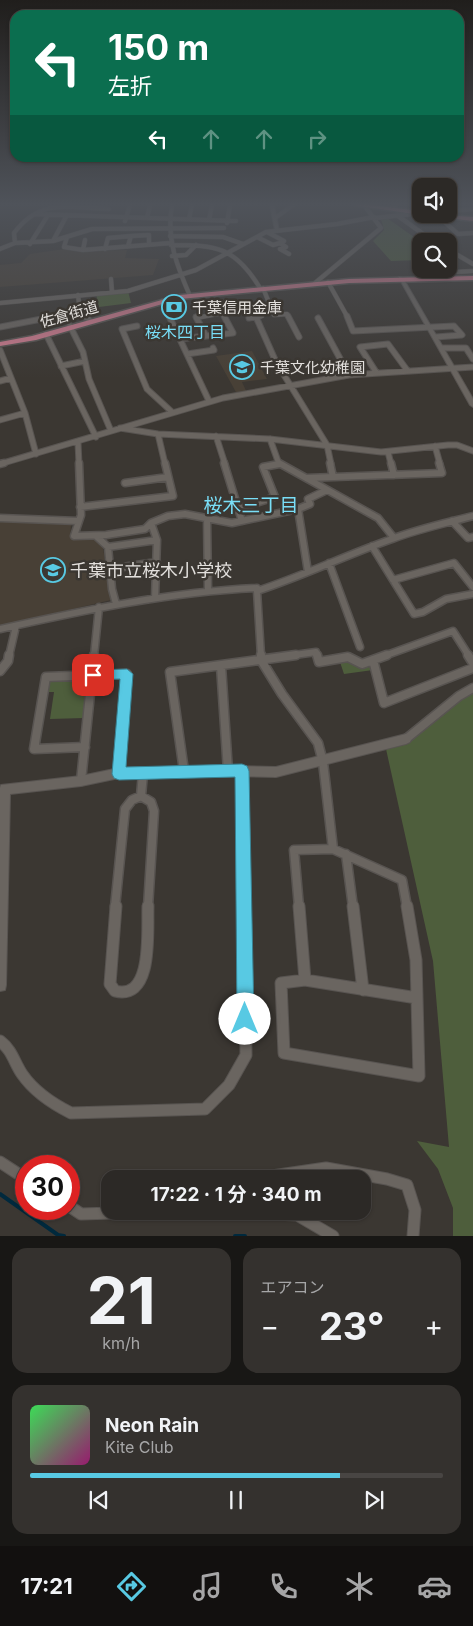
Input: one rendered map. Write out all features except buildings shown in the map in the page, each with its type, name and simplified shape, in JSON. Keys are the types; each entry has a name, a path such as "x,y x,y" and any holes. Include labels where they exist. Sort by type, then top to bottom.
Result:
{"highway":[{"name":"佐倉街道","path":"0,344 46,334 162,301 190,296 314,283 412,278"},
{"name":"佐倉街道","path":"457,278 473,278"}],"street":[{"path":"175,263 190,296"},
{"path":"0,303 128,291 181,276 207,263"},
{"path":"244,263 250,268 262,288 274,315 287,314 299,338"},
{"path":"314,283 339,263"},
{"path":"457,272 473,271"},
{"path":"401,278 454,368 473,405"},
{"path":"111,279 112,292"},
{"path":"328,282 353,331 454,326 462,335 436,337"},
{"path":"78,295 80,312 90,321"},
{"path":"162,301 209,401"},
{"path":"0,327 80,312"},
{"path":"180,339 206,337 234,333 222,313 196,317 206,337"},
{"path":"249,318 262,316"},
{"path":"256,317 266,334 268,346 327,445 333,477"},
{"path":"318,318 348,375"},
{"path":"70,326 79,343 89,373 89,379 111,431"},
{"path":"137,326 122,329 147,389 172,412"},
{"path":"46,334 96,437"},
{"path":"376,372 360,347 388,344 407,370"},
{"path":"442,348 466,348 473,359"},
{"path":"0,350 25,413 36,454"},
{"path":"187,354 214,350"},
{"path":"61,366 84,362"},
{"path":"0,464 96,437 209,401 348,375 473,367"},
{"path":"0,381 11,378"},
{"path":"0,420 25,413"},
{"path":"120,428 158,434 270,439 388,452 457,445 473,451"},
{"path":"80,507 173,496 158,434"},
{"path":"216,436 242,521"},
{"path":"270,439 279,464"},
{"path":"78,442 80,446 81,515 74,536 96,536 145,529 151,523 168,516 185,514 232,523 298,509 310,504 308,499 327,490"},
{"path":"306,478 442,473 435,446"},
{"path":"388,452 394,475"},
{"path":"237,509 275,497 263,467 279,464 378,518 394,538"},
{"path":"125,483 168,477"},
{"path":"298,509 308,572"},
{"path":"257,591 298,578 308,572 394,538 473,516"},
{"path":"207,517 208,590"},
{"path":"0,518 78,521"},
{"path":"452,521 468,538 473,537"},
{"path":"151,523 157,540 155,598"},
{"path":"96,536 108,547 109,570 116,604"},
{"path":"108,547 157,540"},
{"path":"372,546 414,614 423,612 446,599 473,594"},
{"path":"109,570 157,562"},
{"path":"330,563 360,648"},
{"path":"393,580 454,563 473,587"},
{"path":"0,629 116,604 208,590 257,588 261,660 282,694 318,743 323,762 333,849"},
{"path":"81,781 99,607"},
{"path":"0,671 8,661 16,626"},
{"path":"184,771 170,672 316,652 319,662 348,657 362,664 454,631 473,663"},
{"path":"373,660 384,703 473,668"},
{"path":"221,666 228,770"},
{"path":"85,747 34,749 46,677 127,674 119,774"},
{"path":"0,985 5,789 81,781 119,774 228,770 276,772 323,762 406,739 453,701 473,688"},
{"path":"0,1041 8,1046 23,1077 62,1109 72,1113 205,1109 214,1103 242,1066 246,1055 242,771"},
{"path":"141,796 143,773"},
{"path":"141,796 151,802 154,811 144,971 141,984 132,992 124,994 115,991 110,984 109,974 126,809 132,800 141,796"},
{"path":"305,980 294,850 333,849 402,880 416,960 420,1076 284,1053 281,983 305,980 417,998"},
{"path":"346,854 363,990"},
{"path":"0,1162 15,1172"},
{"path":"312,1170 326,1168 337,1170"},
{"path":"371,1176 407,1185 415,1210 413,1236"},
{"path":"80,1213 101,1213"},
{"path":"306,1220 333,1236"}],"shaded area":[{"path":"21,263 158,263 153,275 0,287 0,265"},
{"name":"千葉文化幼稚園","path":"252,351 267,379 242,382 247,393 237,394 216,356"},
{"name":"千葉市立桜木小学校","path":"0,521 67,523 71,525 70,538 94,539 103,548 111,600 0,626"}],"green space":[{"path":"128,291 131,303 99,307 96,294"},
{"path":"351,661 368,666 373,670 344,674 340,662"},
{"path":"89,678 84,718 50,719 54,692 47,692 49,680"},
{"path":"473,691 473,1236 453,1236 453,1208 438,1169 417,1141 449,1147 433,961 386,749 407,742 433,719"}],"waterway":[{"path":"0,1194 58,1235 64,1236"},
{"path":"235,1236 245,1236"}],"place":[{"name":"千葉信用金庫","path":"174,307"},
{"name":"千葉文化幼稚園","path":"242,367"},
{"name":"千葉市立桜木小学校","path":"53,570"}],"district":[{"name":"桜木四丁目","path":"185,332"},
{"name":"桜木三丁目","path":"251,505"}],"route":[{"path":"93,675 127,674 119,774 242,771 245,893 245,1019"}]}
